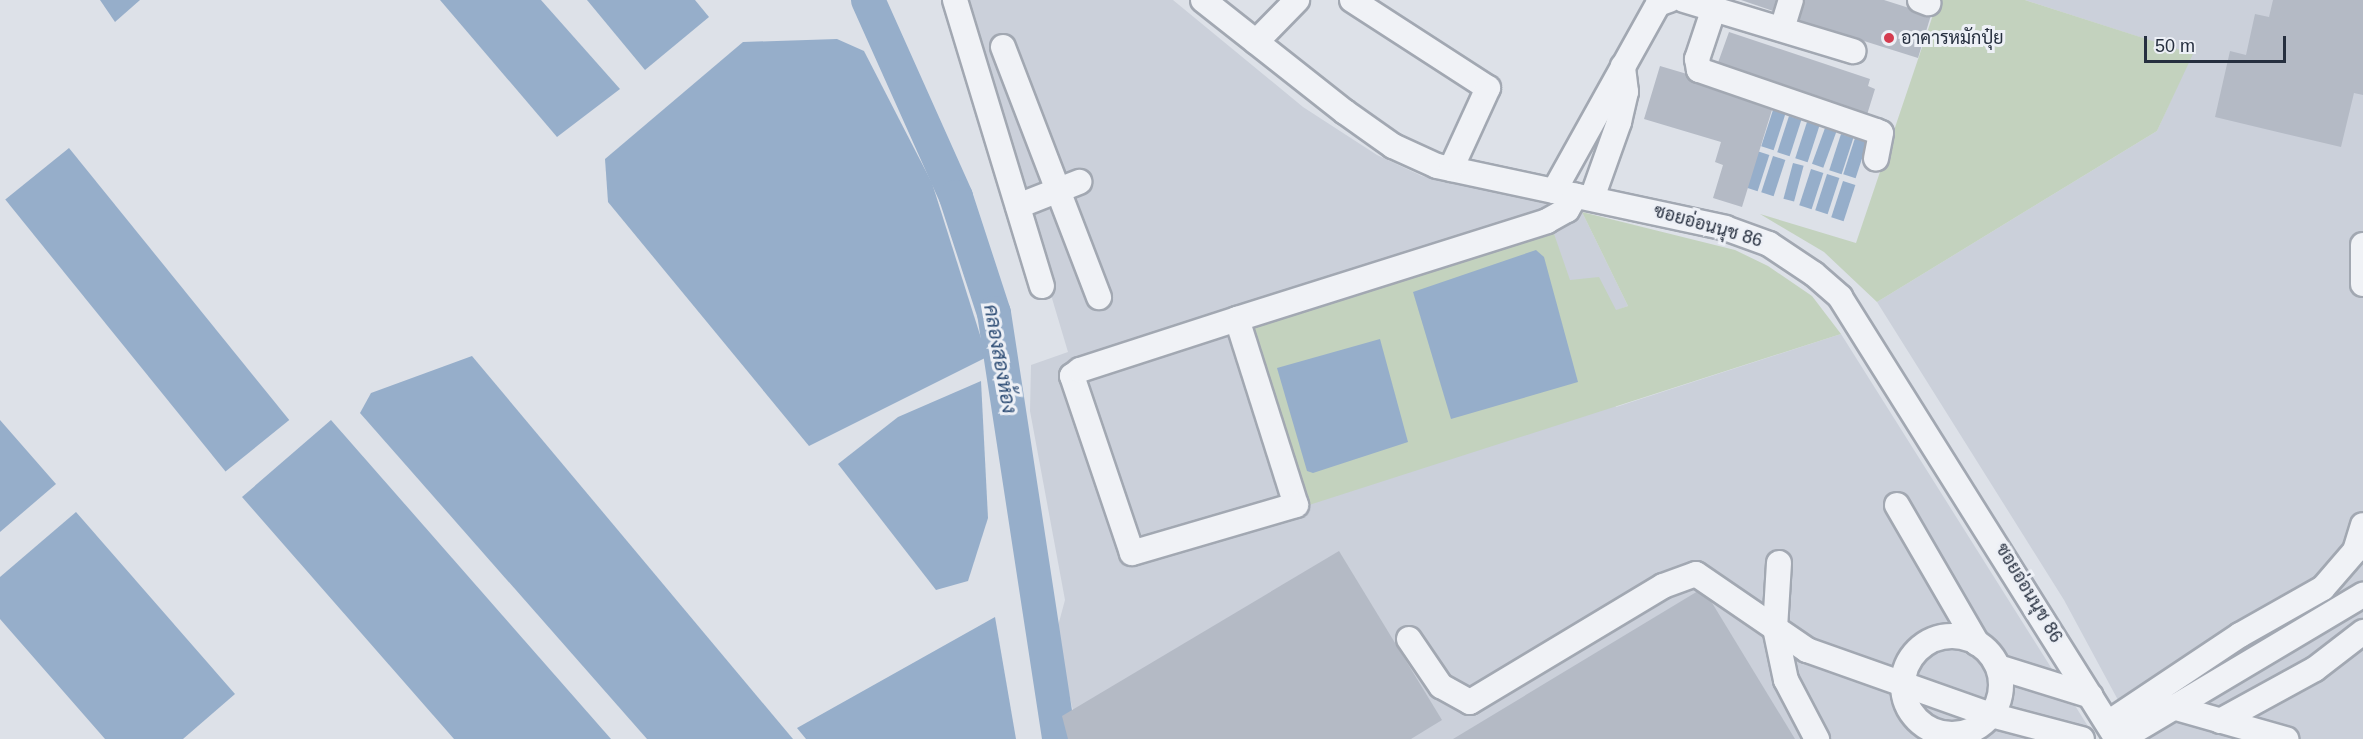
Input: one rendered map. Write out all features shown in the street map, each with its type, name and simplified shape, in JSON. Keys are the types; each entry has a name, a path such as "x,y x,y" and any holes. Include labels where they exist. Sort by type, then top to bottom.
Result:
{"street":[{"path":"956,0 1042,286"},
{"name":"ซอยอ่อนนุช 86","path":"1203,0 1393,146 1451,169 1658,210 1769,244 1840,297 2115,734"},
{"path":"1256,42 1298,0"},
{"path":"1353,0 1488,88 1451,169"},
{"path":"1237,319 1296,505 1132,553 1072,376 1237,319 1547,221 1567,210 1623,66 1658,4 1669,0"},
{"path":"1684,0 1853,51"},
{"path":"1782,29 1791,0"},
{"path":"1714,8 1697,59 1700,70 1876,130 1881,133 1876,159"},
{"path":"1003,47 1069,186 1099,297"},
{"path":"1574,194 1623,102 1623,66"},
{"path":"1017,206 1069,186"},
{"path":"2363,245 2363,278"},
{"path":"1897,505 1977,643 1998,667 2001,684 1991,715 1964,732 1933,730 1910,710 1903,679 1907,664 1929,641 1944,636 1977,643"},
{"path":"2115,734 2143,700 2323,588 2355,551 2363,525"},
{"path":"1779,563 1775,628 1786,680 1817,739"},
{"path":"2115,734 2176,708 2363,593 2341,567"},
{"path":"1409,639 1441,686 1470,702 1663,586 1696,574 1775,628 1844,665 1903,679 1991,715 2082,739"},
{"path":"2220,720 2315,669 2363,632"},
{"path":"1998,667 2091,696"},
{"path":"2143,700 2286,739"}],"shaded area":[{"path":"963,0 1173,0 1303,107 1377,155 1422,176 1582,212 1628,306 1586,322 1616,407 1841,334 2096,739 1080,739 1055,637 1065,600 1030,411 1031,365 1068,352"},
{"path":"2025,0 2363,0 2363,739 2139,739 2064,600 1877,302 2157,131 2192,54"}],"green space":[{"path":"1938,0 2025,0 2193,54 2157,131 1877,302 1824,252 1760,214 1856,243"},
{"path":"1582,212 1735,250 1768,266 1812,296 1841,334 1306,506 1246,326 1552,228 1570,280 1599,277 1616,310 1628,306"}],"water":[{"path":"100,0 140,0 115,22"},
{"path":"440,0 541,0 620,89 557,137"},
{"path":"587,0 695,0 709,17 645,70"},
{"path":"837,39 864,51 932,183 987,357 809,446 608,202 605,159 743,42"},
{"path":"1773,110 1785,114 1774,150 1761,146"},
{"path":"1789,116 1801,120 1790,156 1777,152"},
{"path":"1807,122 1819,126 1808,162 1795,158"},
{"path":"1825,128 1836,132 1823,168 1812,164"},
{"path":"1841,134 1853,138 1842,174 1829,170"},
{"path":"1855,138 1867,142 1856,178 1843,174"},
{"path":"69,148 289,420 226,472 5,200"},
{"path":"1757,151 1769,155 1758,191 1745,187"},
{"path":"1773,156 1785,160 1774,196 1761,192"},
{"path":"1793,163 1804,166 1794,202 1783,199"},
{"path":"1811,169 1823,173 1812,209 1799,205"},
{"path":"1827,174 1839,178 1828,214 1815,210"},
{"path":"1843,181 1855,185 1844,221 1831,217"},
{"path":"1536,250 1544,257 1578,382 1451,419 1413,292"},
{"path":"1380,339 1408,442 1313,473 1307,471 1277,368"},
{"path":"472,356 793,739 647,739 360,413 371,393"},
{"path":"981,381 988,518 968,581 936,590 838,464 898,417"},
{"path":"0,420 56,484 0,532"},
{"path":"331,420 611,739 454,739 242,497"},
{"path":"76,512 235,694 183,739 105,739 0,619 0,577"},
{"path":"995,617 1016,739 806,739 797,728"}],"building":[{"path":"1741,0 1783,0 1779,13"},
{"name":"อาคารหมักปุ๋ย","path":"1796,0 1884,0 1931,15 1918,58 1791,18"},
{"path":"2273,0 2363,0 2363,95 2354,93 2341,147 2215,117 2230,51 2246,55 2255,14 2269,17"},
{"path":"1729,32 1870,79 1868,86 1875,89 1866,118 1715,71"},
{"path":"1660,66 1775,100 1742,207 1713,198 1723,165 1715,162 1721,142 1644,119"},
{"path":"1339,551 1442,720 1411,739 1068,739 1062,716"},
{"path":"1703,588 1795,739 1453,739"}],"waterway":[{"name":"คลองสองห้อง","path":"868,0 956,197 994,313 1059,739"}],"place":[{"name":"อาคารหมักปุ๋ย","path":"1889,38"}]}
